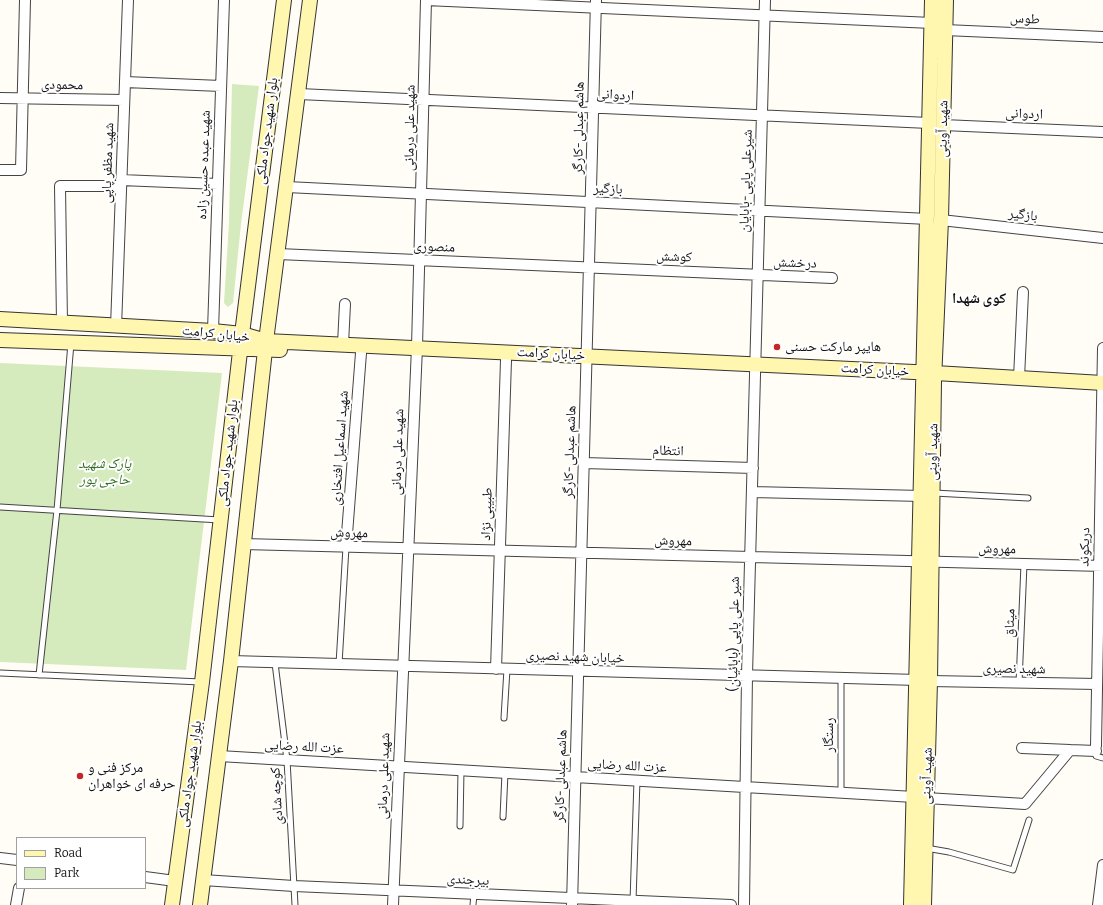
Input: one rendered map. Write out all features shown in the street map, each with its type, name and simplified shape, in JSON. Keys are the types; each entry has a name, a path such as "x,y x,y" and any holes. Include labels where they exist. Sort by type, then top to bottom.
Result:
{"main road":[{"name":"بلوار شهید جواد ملکی","path":"172,905 202,682 240,348 284,0"},
{"name":"بلوار شهید جواد ملکی","path":"200,905 231,661 266,345 310,0"},
{"name":"شهید آوینی","path":"912,905 920,797 924,680 929,377 936,124 932,0"},
{"name":"شهید آوینی","path":"936,124 945,30 946,0"},
{"name":"خیابان کرامت","path":"0,319 116,327 213,331 242,334 266,345 361,353 416,351 929,377 1103,388"},
{"name":"خیابان کرامت","path":"0,340 240,348 266,345 343,344 506,360 586,360"},
{"name":"خیابان کرامت","path":"929,377 1019,378 1103,388"},
{"name":"شهید آوینی","path":"920,797 925,848 924,905"}],"street":[{"path":"0,170 22,170 25,0"},
{"name":"شهید مظفر پاپی","path":"116,327 128,0"},
{"name":"شهید عبده حسین زاده","path":"213,331 224,0"},
{"path":"426,0 596,4 764,15 932,23"},
{"name":"شهید علی درمانی","path":"393,905 416,351 418,260 422,194 426,0"},
{"name":"شیرعلی پاپی-بابایان","path":"755,368 765,0"},
{"name":"هاشم عبدلی-کارگر","path":"572,902 596,4"},
{"name":"طوس","path":"945,30 1103,37"},
{"path":"125,82 221,86"},
{"name":"اردوانی","path":"299,94 1103,132"},
{"name":"محمودی","path":"0,98 124,100"},
{"path":"62,323 60,186 121,183 218,184"},
{"name":"بازگیر","path":"287,187 934,220 1103,238"},
{"name":"منصوری","path":"278,254 589,268"},
{"name":"کوشش","path":"589,268 757,275"},
{"name":"درخشش","path":"757,275 832,278"},
{"path":"1019,378 1023,292"},
{"path":"343,344 346,304"},
{"name":"دریکوند","path":"1098,752 1097,684 1101,566 1103,348"},
{"name":"شهید اسماعیل افتخاری","path":"346,547 361,353"},
{"name":"طبیبی نژاد","path":"496,669 506,360"},
{"name":"شیر علی پاپی (بابائیان)","path":"744,905 747,676 755,368"},
{"name":"انتظام","path":"584,463 753,468"},
{"path":"752,492 927,495"},
{"name":"مهروش","path":"243,544 1101,566"},
{"name":"خیابان شهید نصیری","path":"231,661 924,680"},
{"name":"شهید نصیری","path":"924,680 1097,684"},
{"path":"1022,748 1098,752"},
{"name":"عزت الله رضایی","path":"219,756 1025,804 1070,750"},
{"path":"0,858 16,860"},
{"path":"1098,905 1103,865"},
{"path":"146,877 175,881"},
{"name":"بیرجندی","path":"204,880 294,886 474,894 572,902 633,901 730,905"},
{"path":"16,905 19,889"}],"lane":[{"path":"40,675 57,510 71,343"},
{"path":"927,495 1028,498"},
{"path":"0,507 221,520"},
{"name":"شهید اسماعیل افتخاری","path":"339,664 346,547"},
{"name":"میثاق","path":"1020,683 1024,564"},
{"name":"کوچه شادی","path":"275,662 287,760 294,905"},
{"path":"504,718 507,669"},
{"path":"0,673 202,682"},
{"name":"رستگار","path":"841,678 841,792"},
{"path":"460,826 461,770"},
{"path":"503,817 505,773"},
{"path":"633,901 637,780"},
{"path":"925,848 949,852 1013,870 1029,820"},
{"path":"473,905 474,894"}],"green space":[{"path":"232,84 259,86 241,224 233,303 228,307 224,303 229,223"},
{"name":"پارک شهید حاجی پور","path":"0,363 222,373 186,670 0,662"}],"place":[{"name":"هایپر مارکت حسنی","path":"777,347"},
{"name":"مرکز فنی و حرفه ای خواهران","path":"80,776"}],"district":[{"name":"کوی شهدا","path":"979,299"}]}
